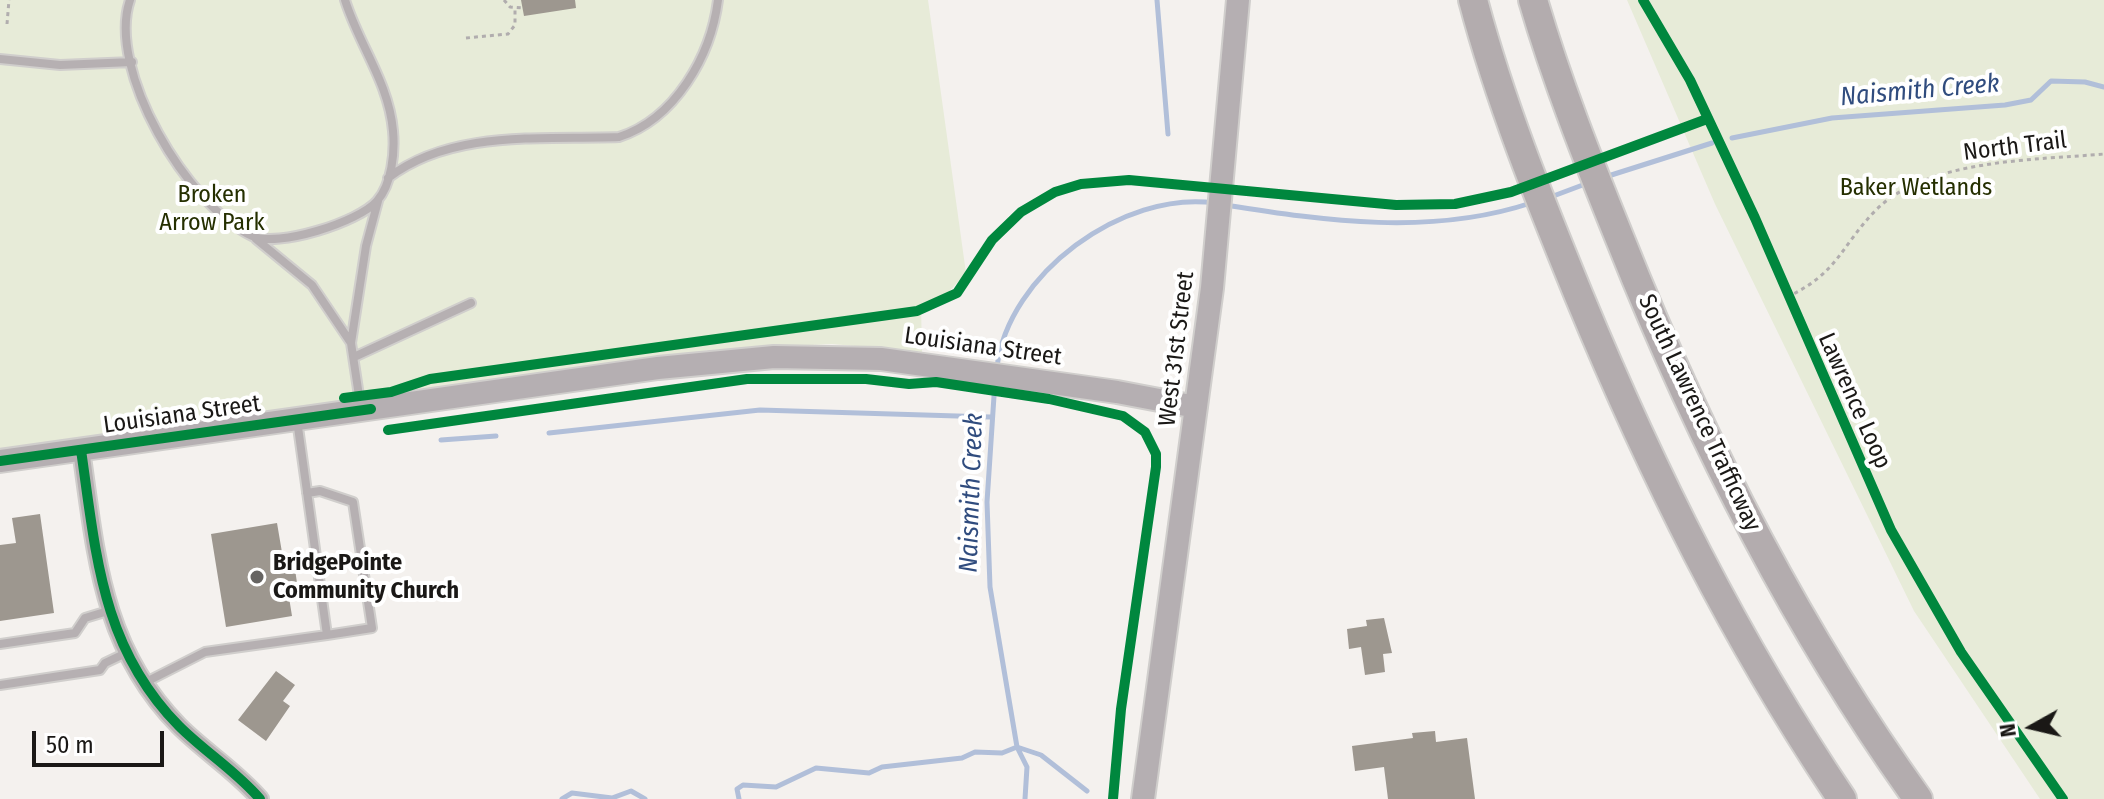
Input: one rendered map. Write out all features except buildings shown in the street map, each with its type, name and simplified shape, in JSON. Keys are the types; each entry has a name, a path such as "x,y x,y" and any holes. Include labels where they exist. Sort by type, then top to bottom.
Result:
{"highway":[{"path":"1473,0 1515,140 1649,461 1713,590 1777,700 1842,799"},
{"name":"South Lawrence Trafficway","path":"1533,0 1576,129 1635,278 1694,410 1786,589 1842,688 1918,799"}],"main road":[{"name":"West 31st Street","path":"1143,799 1212,288 1238,0"},
{"name":"Louisiana Street","path":"0,461 732,359 848,357 938,366 1196,407"}],"street":[{"path":"81,450 108,611 126,653 144,683 180,727 260,799"}],"lane":[{"path":"130,0 125,28 132,62 153,123 169,153 213,207 312,285 351,343"},
{"path":"345,0 389,103 393,157 366,246 351,343 361,410"},
{"path":"388,179 405,165 455,145 619,137 635,132 668,108 686,81 709,36 718,0"},
{"path":"0,59 60,65 132,62"},
{"path":"252,237 267,240 305,234 342,221 378,201"},
{"path":"354,357 471,303"},
{"path":"297,419 327,635"},
{"path":"144,683 205,652 372,628 353,502 320,491 307,493"},
{"path":"0,644 75,633 85,618 108,611"},
{"path":"0,685 100,670 105,663 126,653"}],"path":[{"path":"7,24 9,0"},
{"path":"504,0 515,9 523,8"},
{"path":"466,38 508,34 515,25 515,9"}],"green space":[{"name":"Broken Arrow Park","path":"0,0 928,0 966,273 944,297 921,305 922,352 832,344 710,350 0,450"},
{"name":"Baker Wetlands","path":"1627,0 2104,0 2104,799 2040,799 1914,611 1715,204"}],"waterway":[{"path":"1157,0 1168,134"},
{"name":"Naismith Creek","path":"1732,138 1832,118 2005,105 2031,100 2051,81 2085,82 2104,87"},
{"name":"Naismith Creek","path":"1605,177 1712,143"},
{"name":"Naismith Creek","path":"1548,198 1588,183"},
{"name":"Naismith Creek","path":"997,367 1006,333 1023,300 1047,271 1076,245 1108,225 1144,210 1180,202 1215,203"},
{"name":"Naismith Creek","path":"1225,205 1340,220 1417,222 1493,213 1531,203"},
{"name":"Naismith Creek","path":"995,381 987,502 990,587 1017,747 1027,767 1025,799"},
{"path":"549,433 760,410 990,417"},
{"path":"441,440 496,436"},
{"path":"739,799 737,789 743,785 776,787 816,768 869,773 882,767 962,758 975,752 1002,753 1017,747 1041,755 1087,791"},
{"path":"562,799 572,793 612,798 631,791 645,799"}],"cycle path":[{"name":"Lawrence Loop","path":"1643,0 1690,80 1755,218 1891,530 1961,652 2063,799"},
{"path":"344,398 391,392 430,379 917,311 957,293 992,240 1021,212 1055,192 1081,184 1129,180 1396,205 1455,204 1511,192 1707,119"},
{"path":"388,430 747,379 866,379 909,384 936,382 1049,399 1123,416 1145,432 1156,454 1156,467 1121,709 1113,799"},
{"path":"0,461 371,409"},
{"path":"81,450 106,597 133,664 153,696 179,726 260,799"}],"place":[{"name":"BridgePointe Community Church","path":"257,577"}]}
